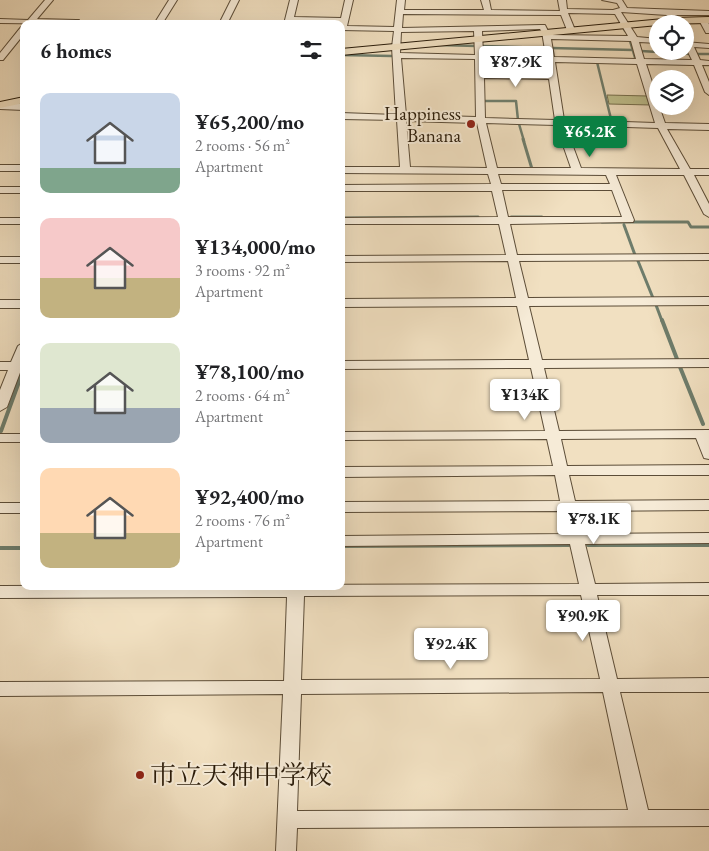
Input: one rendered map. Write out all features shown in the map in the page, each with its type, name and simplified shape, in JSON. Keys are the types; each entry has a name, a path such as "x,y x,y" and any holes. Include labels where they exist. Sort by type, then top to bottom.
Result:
{"main road":[{"path":"694,17 707,17"},
{"path":"345,52 396,51 477,32 546,35 571,30 649,21"},
{"path":"0,105 20,101"}],"street":[{"path":"32,20 49,0"},
{"path":"160,20 172,0"},
{"path":"226,20 235,0"},
{"path":"289,20 294,0"},
{"path":"344,20 349,0"},
{"path":"401,0 396,51 405,170"},
{"path":"485,0 488,13"},
{"path":"562,0 564,12 571,30"},
{"path":"606,0 620,1 625,25 634,39 661,126 709,213"},
{"path":"400,12 515,13 621,11 655,15"},
{"path":"469,13 477,32 480,57 481,120 640,818"},
{"path":"515,13 522,27"},
{"path":"707,17 709,31"},
{"path":"0,21 20,22"},
{"path":"345,26 398,30 477,32 522,27 542,27 546,35 561,123 577,170"},
{"path":"0,58 4,47 20,33"},
{"path":"546,35 649,40"},
{"path":"694,45 709,46"},
{"path":"4,47 20,47"},
{"path":"396,51 480,57 709,63"},
{"path":"694,57 709,92"},
{"path":"480,75 553,77"},
{"path":"0,105 20,107"},
{"path":"345,116 709,127"},
{"path":"0,168 20,168"},
{"path":"345,170 709,172"},
{"path":"345,221 629,220 610,171"},
{"path":"345,188 616,187"},
{"path":"0,190 20,190"},
{"path":"0,222 20,222"},
{"path":"345,259 709,257"},
{"path":"0,260 20,260"},
{"path":"345,303 709,301"},
{"path":"0,304 20,304"},
{"path":"345,365 709,363"},
{"path":"0,366 20,366 0,407"},
{"path":"345,436 705,434 709,456"},
{"path":"0,438 20,438"},
{"path":"345,472 709,470"},
{"path":"345,507 709,505"},
{"path":"0,508 20,508"},
{"path":"345,541 709,538"},
{"path":"345,589 709,589"},
{"path":"0,592 197,590"},
{"path":"286,851 296,590"},
{"path":"0,689 709,686"},
{"path":"288,820 709,818"}],"green space":[{"path":"607,95 648,96 649,99 649,105 609,104"}],"waterway":[{"path":"630,41 633,50"},
{"path":"438,45 477,46"},
{"path":"482,46 546,48"},
{"path":"551,48 633,50"},
{"path":"633,50 636,61"},
{"path":"641,51 649,51"},
{"path":"696,54 709,54"},
{"path":"345,55 392,56"},
{"path":"597,62 612,123"},
{"path":"701,65 709,65"},
{"path":"484,101 516,101 518,120"},
{"path":"519,124 524,141"},
{"path":"523,139 532,169"},
{"path":"345,218 478,217"},
{"path":"511,217 542,217"},
{"path":"602,222 688,222 691,227 709,227"},
{"path":"624,225 635,255"},
{"path":"638,261 653,298"},
{"path":"656,305 662,321"},
{"path":"662,320 677,359"},
{"path":"680,367 703,424"},
{"path":"1,431 20,379"},
{"path":"345,546 569,545"},
{"path":"588,545 709,545"},
{"path":"0,548 20,548"}],"place":[{"name":"Happiness Banana","path":"471,124"},
{"name":"市立天神中学校","path":"140,775"}]}
